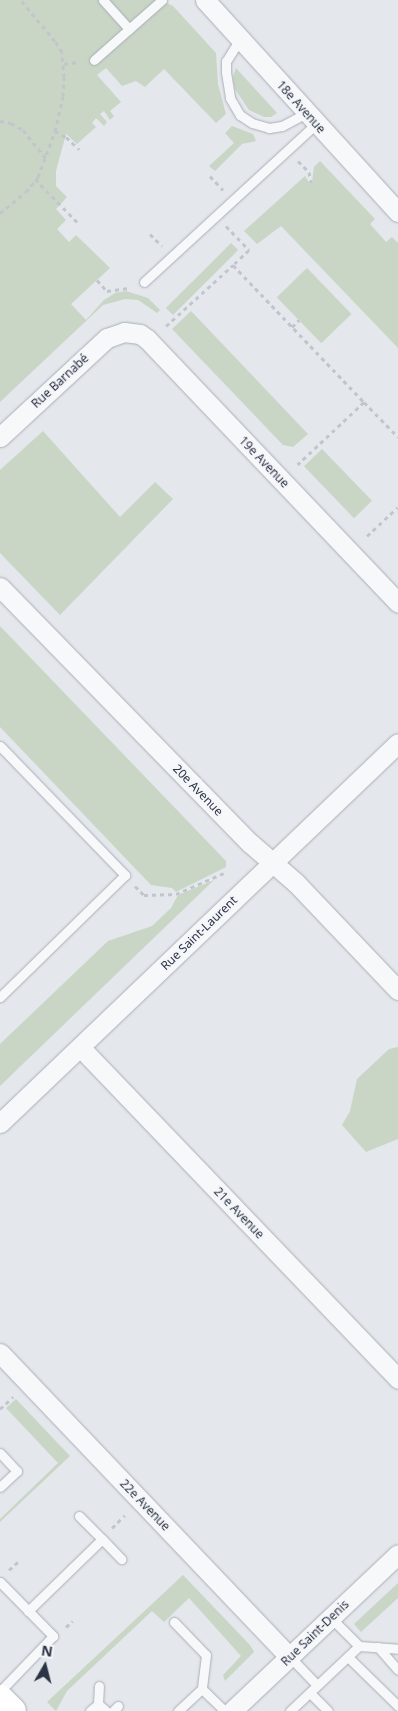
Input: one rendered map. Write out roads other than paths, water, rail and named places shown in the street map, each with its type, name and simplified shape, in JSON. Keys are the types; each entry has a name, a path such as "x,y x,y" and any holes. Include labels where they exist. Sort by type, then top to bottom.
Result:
{"main road":[{"path":"0,1698 13,1711"}],"street":[{"name":"18e Avenue","path":"205,0 311,119 398,212"},
{"name":"Rue Barnabé","path":"0,437 107,338 124,332"},
{"name":"19e Avenue","path":"124,332 132,332 148,339 398,603"},
{"name":"20e Avenue","path":"0,587 250,843 296,883 398,990"},
{"name":"Rue Saint-Laurent","path":"0,1123 398,743"},
{"name":"21e Avenue","path":"80,1047 398,1379"},
{"name":"22e Avenue","path":"0,1353 290,1657"},
{"name":"Rue Saint-Denis","path":"232,1711 398,1554"}],"lane":[{"path":"103,0 129,29"},
{"path":"94,60 162,0"},
{"path":"240,39 226,61 226,72 230,98 240,115 252,123 269,128 311,119"},
{"path":"144,282 311,119"},
{"path":"0,746 125,875 0,997"},
{"path":"0,1453 17,1471 0,1487"},
{"path":"80,1516 121,1559"},
{"path":"28,1611 102,1539"},
{"path":"0,1582 53,1636 0,1691"},
{"path":"331,1618 359,1646 398,1649"},
{"path":"174,1622 206,1655 202,1688 178,1711"},
{"path":"290,1711 359,1646"},
{"path":"378,1647 398,1670"},
{"path":"290,1657 317,1685"},
{"path":"348,1657 398,1706"},
{"path":"90,1711 98,1704 99,1686"},
{"path":"202,1688 225,1711"},
{"path":"310,1693 328,1711"},
{"path":"98,1704 106,1711"}]}
